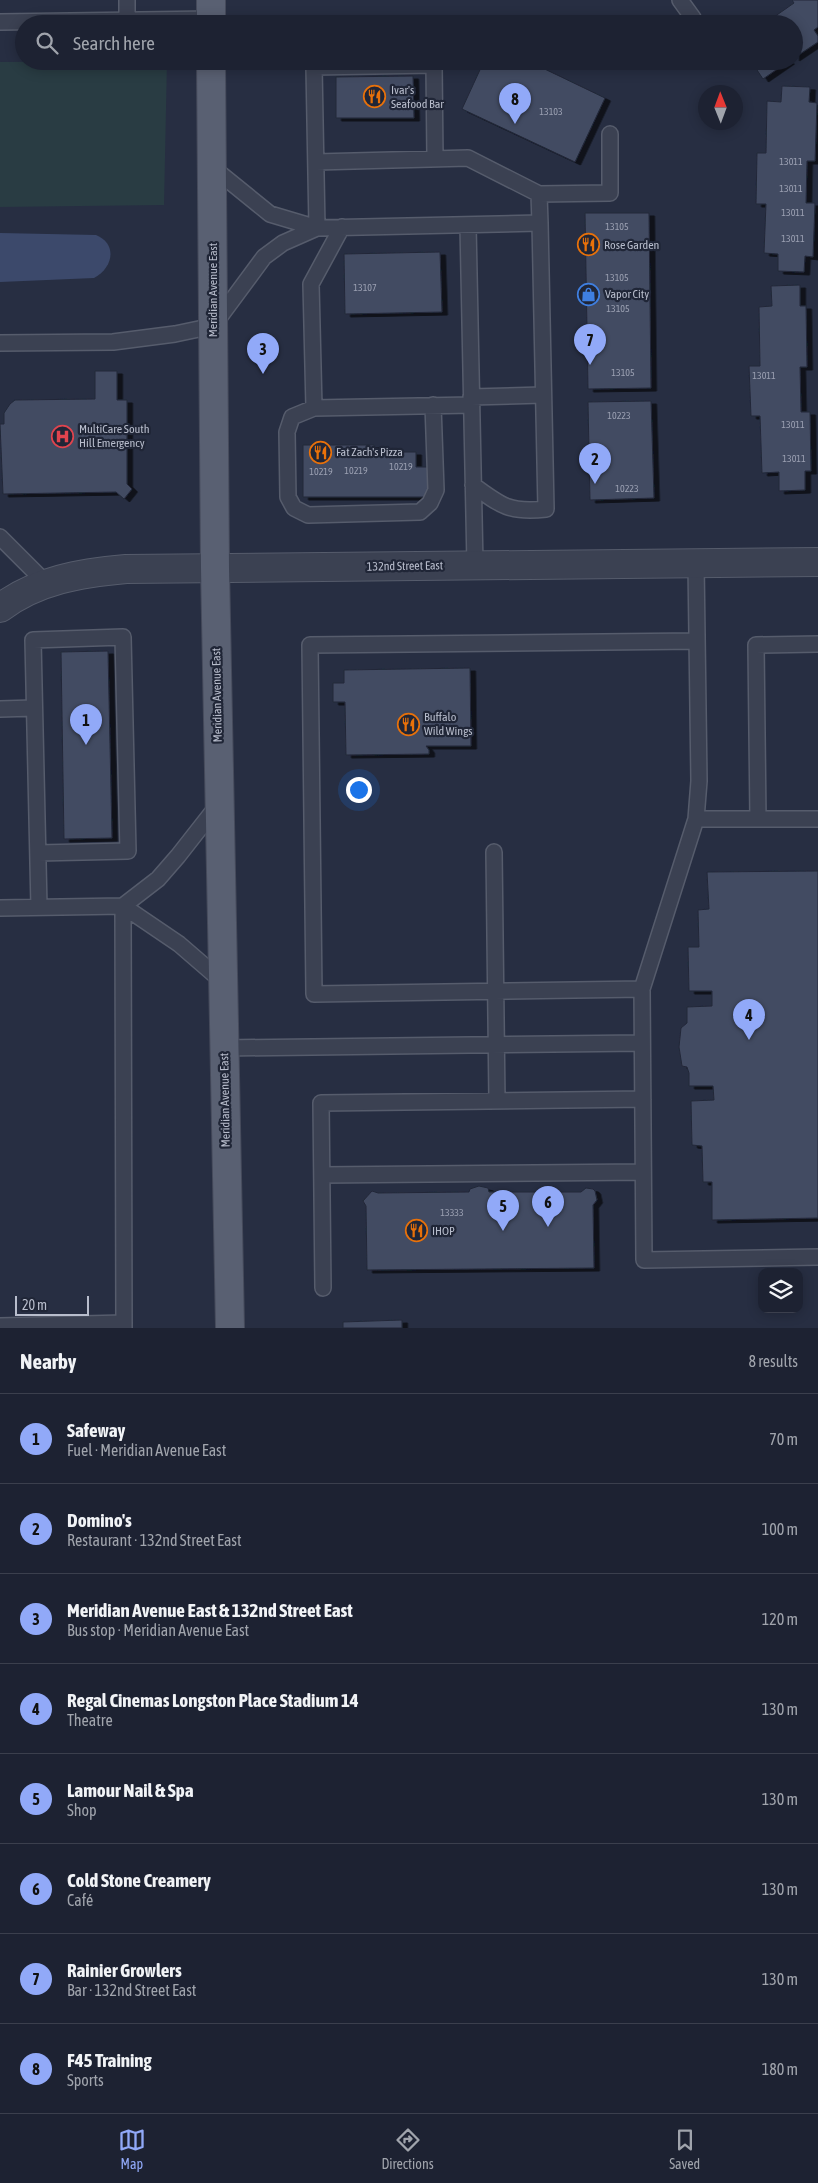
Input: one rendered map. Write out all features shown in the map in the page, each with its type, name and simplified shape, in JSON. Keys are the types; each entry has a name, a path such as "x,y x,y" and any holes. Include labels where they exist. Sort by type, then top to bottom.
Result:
{"main road":[{"name":"Meridian Avenue East","path":"211,70 215,568 230,1328"}],"street":[{"name":"132nd Street East","path":"0,608 46,583 85,572 126,569 818,562"}],"lane":[{"path":"127,0 127,15"},
{"path":"680,0 691,15"},
{"path":"197,15 211,14"},
{"path":"0,22 15,22"},
{"path":"314,70 317,228"},
{"path":"434,70 435,159"},
{"path":"316,162 468,158 539,194 610,193 610,134"},
{"path":"212,167 270,214 317,228 540,223"},
{"path":"473,485 506,507 523,512 546,509 539,194"},
{"path":"468,224 475,565"},
{"path":"314,408 311,284 342,227"},
{"path":"0,342 113,342 175,334 213,326 272,249 317,228"},
{"path":"433,405 436,490 430,503 420,512 308,515 294,508 288,497 287,432 292,417 314,408 433,405 543,395"},
{"path":"0,537 46,583"},
{"path":"696,563 699,781 696,819 642,989 644,1260 818,1257"},
{"path":"38,852 128,850 123,637 33,640 39,907"},
{"path":"642,989 314,994 310,645 697,641"},
{"path":"758,819 756,645 818,644"},
{"path":"0,709 34,708"},
{"path":"123,906 158,879 219,803"},
{"path":"696,819 818,819"},
{"path":"494,852 497,1101"},
{"path":"0,1326 124,1326 123,906"},
{"path":"0,908 123,906 179,944 223,982"},
{"path":"224,1048 642,1043"},
{"path":"323,1288 321,1103 642,1099"},
{"path":"322,1175 643,1172"}],"shaded area":[{"path":"0,62 15,62 15,70 167,70 164,205 0,207"}],"water":[{"path":"0,233 96,235 108,244 110,250 109,262 100,274 94,278 0,282"}],"building":[{"path":"792,0 818,0 818,27 814,30 818,36 818,42 803,52 803,15 777,15 794,3"},
{"path":"480,70 547,70 605,98 575,162 462,109"},
{"path":"757,70 776,70 763,79"},
{"name":"Ivar's Seafood Bar","path":"413,76 414,118 336,118 336,77"},
{"path":"782,86 810,87 809,102 817,103 815,161 807,161 806,203 815,203 813,257 805,256 804,272 778,271 778,254 764,253 766,204 756,204 757,153 766,153 767,101 781,102"},
{"path":"585,213 649,213 651,388 588,389"},
{"path":"440,252 442,312 345,314 344,254"},
{"path":"800,285 800,306 806,306 807,367 800,367 801,412 810,412 811,471 805,471 805,490 779,491 779,472 762,473 760,416 751,416 749,366 760,366 759,307 772,306 771,286"},
{"name":"MultiCare South Hill Emergency","path":"95,371 117,371 117,400 127,400 127,484 132,489 124,499 116,492 3,494 0,424 4,424 4,413 10,404 15,400 95,399"},
{"path":"651,401 654,498 590,500 588,402"},
{"path":"303,445 374,445 374,452 416,452 416,467 429,467 429,497 303,497"},
{"path":"108,651 112,838 64,839 61,652"},
{"name":"Buffalo Wild Wings","path":"470,668 471,746 426,746 429,754 346,755 345,702 333,702 333,683 344,683 344,670"},
{"path":"818,871 818,1218 712,1220 712,1182 703,1182 702,1146 692,1145 691,1101 714,1100 713,1086 689,1086 689,1073 687,1067 682,1066 679,1047 681,1028 687,1023 687,1007 712,1006 712,991 689,991 688,947 699,947 698,910 709,909 707,872"},
{"path":"479,1186 488,1188 489,1192 581,1192 586,1188 593,1189 597,1200 593,1205 594,1268 367,1270 366,1206 363,1201 372,1191 378,1193 469,1192 470,1189"},
{"path":"402,1320 402,1328 343,1328 343,1322"}],"place":[{"name":"Ivar's Seafood Bar","path":"375,97"},
{"name":"F45 Training","path":"515,124"},
{"name":"Rose Garden","path":"588,245"},
{"name":"Vapor City","path":"589,294"},
{"name":"Rainier Growlers","path":"590,365"},
{"name":"Meridian Avenue East & 132nd Street East","path":"263,374"},
{"name":"MultiCare South Hill Emergency","path":"63,436"},
{"name":"Fat Zach's Pizza","path":"320,452"},
{"name":"Domino's","path":"595,484"},
{"name":"Buffalo Wild Wings","path":"408,724"},
{"name":"Safeway","path":"86,745"},
{"name":"Regal Cinemas Longston Place Stadium 14","path":"749,1040"},
{"name":"Cold Stone Creamery","path":"548,1227"},
{"name":"IHOP","path":"416,1231"},
{"name":"Lamour Nail & Spa","path":"503,1231"}]}
